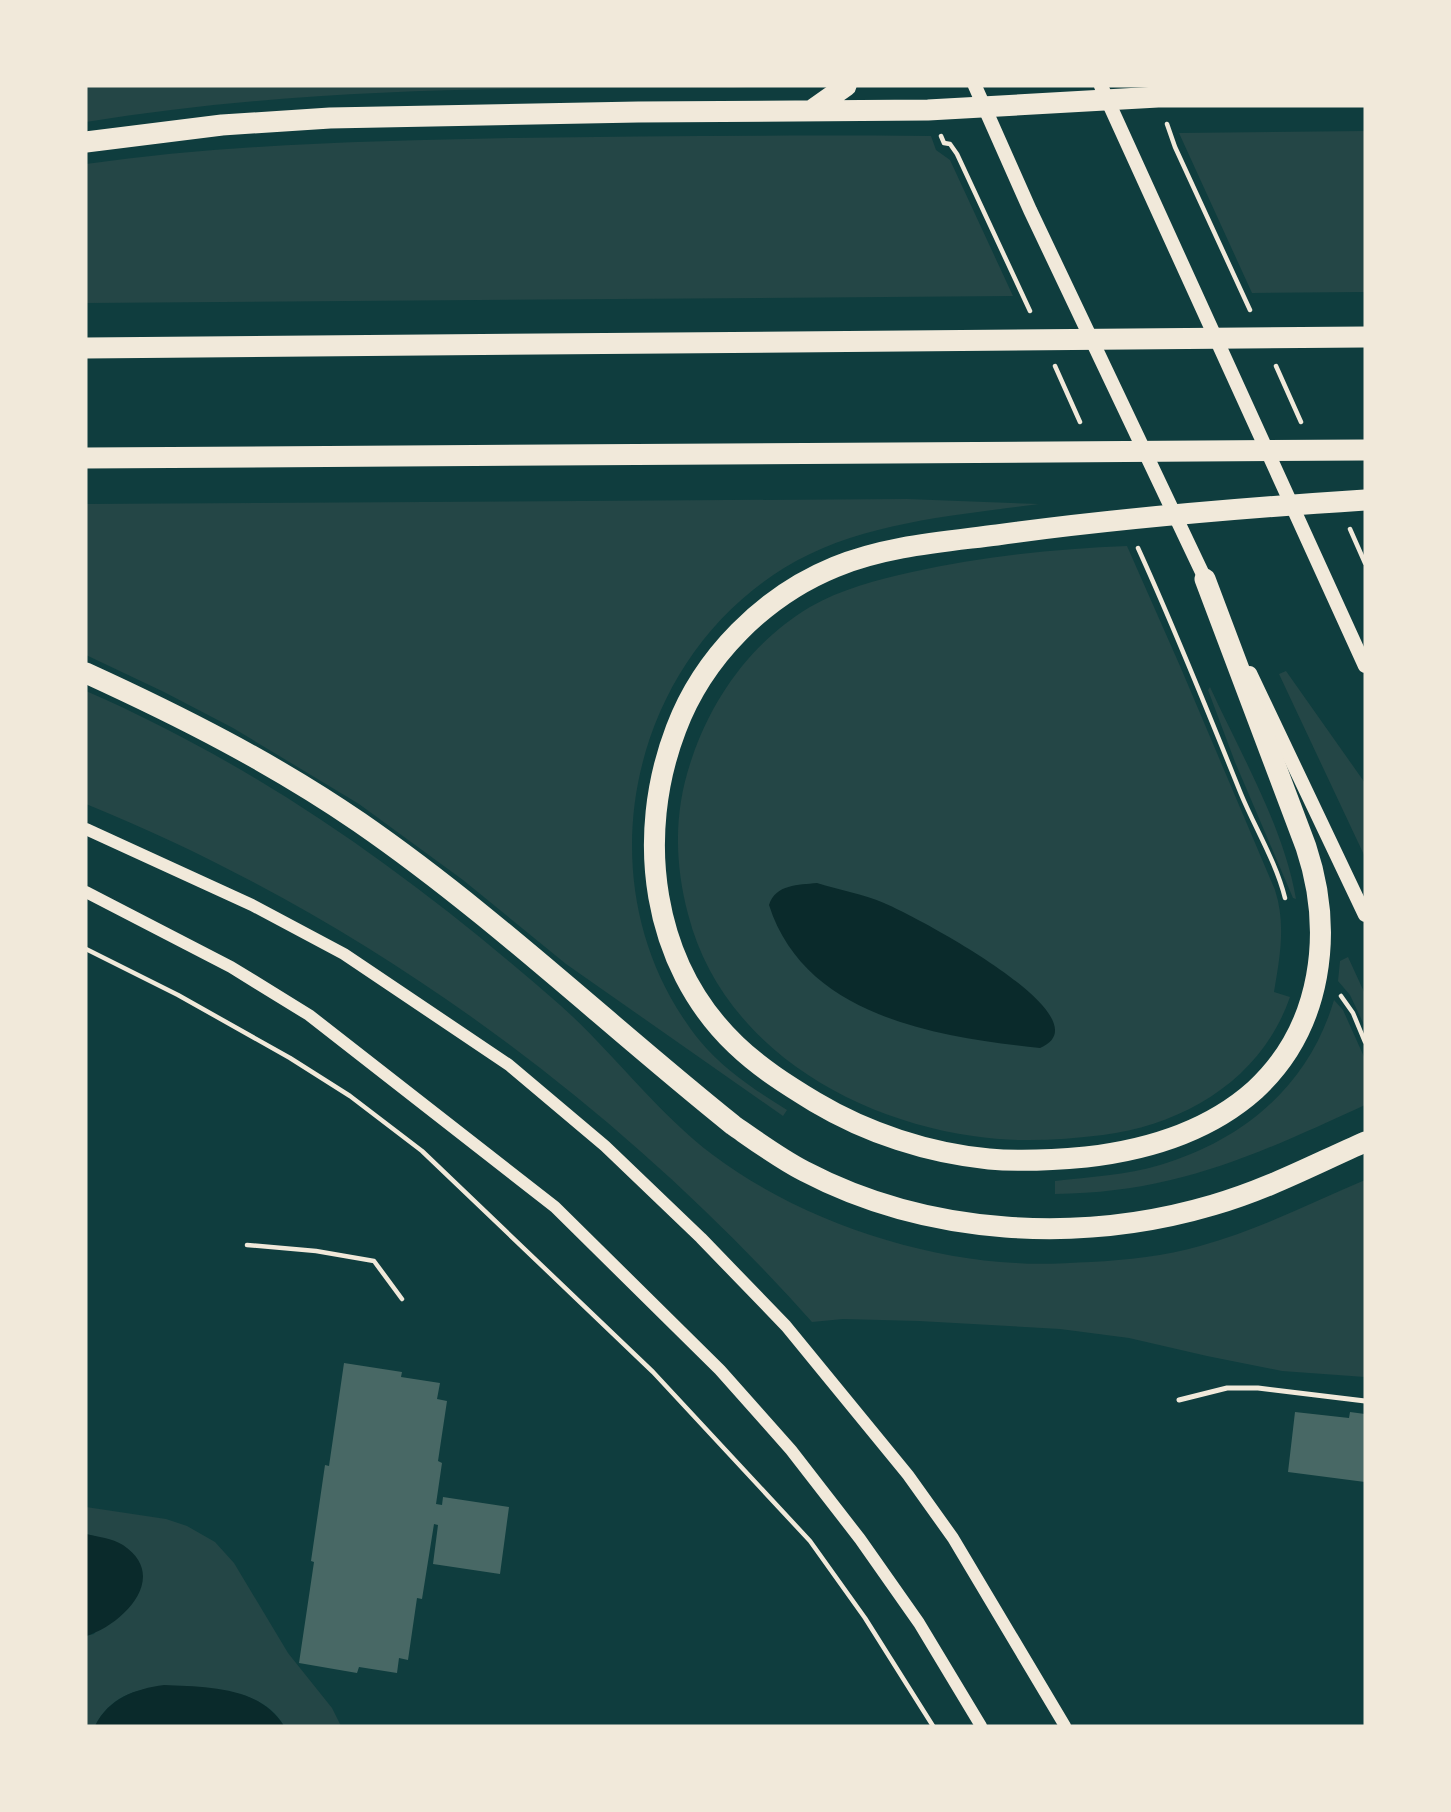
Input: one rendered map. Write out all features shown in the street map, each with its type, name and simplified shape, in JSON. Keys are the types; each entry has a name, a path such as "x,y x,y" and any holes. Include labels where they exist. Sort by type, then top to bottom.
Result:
{"highway":[{"path":"812,110 846,86"},
{"path":"86,142 222,125 330,118 985,108 1104,93 1158,97 1365,97"},
{"path":"86,348 1365,337"},
{"path":"86,458 1365,450"},
{"path":"1205,579 1306,847 1317,886 1320,969 1312,999 1286,1054 1262,1084 1220,1116 1200,1127 1155,1144 1105,1155 1069,1159 988,1159 917,1146 882,1135 825,1108 774,1076 735,1044 697,999 676,958 658,900 654,871 654,825 665,760 690,698 724,650 764,609 820,573 852,560 895,549 1112,521 1365,500"},
{"path":"86,673 227,742 359,822 440,881 733,1125 784,1160 848,1191 930,1215 998,1226 1041,1229 1120,1225 1216,1205 1274,1183 1365,1142"}],"main road":[{"path":"975,86 1030,210 1365,915"},
{"path":"1104,93 1365,666"}],"street":[{"path":"86,829 242,900 344,954 509,1065 605,1146 701,1238 786,1326 908,1475 953,1538 1065,1726"},
{"path":"86,892 231,967 309,1015 555,1208 720,1370 791,1450 860,1539 919,1623 981,1726"}],"lane":[{"path":"1179,1400 1202,1393 1258,1388 1365,1401"}],"path":[{"path":"944,142 950,144 957,154 1030,313"},
{"path":"1175,147 1256,322"},
{"path":"1273,360 1302,424"},
{"path":"1054,363 1083,427"},
{"path":"1348,525 1365,563"},
{"path":"1135,541 1255,828 1280,879 1287,906"},
{"path":"86,949 178,995 290,1058 350,1096 422,1152 653,1372 810,1541 865,1618 933,1726"},
{"path":"247,1245 316,1251 374,1261 402,1298"}],"shaded area":[{"path":"86,86 760,86 490,89 328,96 166,110 86,122"},
{"path":"1365,131 1365,292 1252,293 1179,133"},
{"path":"931,136 936,150 950,160 1013,296 86,303 86,164 193,152 352,142 513,138"},
{"path":"907,499 1039,504 940,517 875,531 843,540 784,568 730,611 687,663 656,722 637,786 632,853 640,919 663,983 709,1051 740,1079 787,1110 783,1116 566,964 463,880 359,804 233,728 86,655 86,504"},
{"path":"1127,546 1275,890 1281,928 1274,992 1290,997 1277,1026 1261,1051 1217,1092 1191,1108 1163,1120 1103,1135 1038,1140 973,1136 926,1127 880,1112 837,1092 796,1067 760,1036 729,1001 705,960 688,914 678,855 679,816 686,777 711,713 737,672 770,636 810,607 834,595 886,578 939,566 1046,551"},
{"path":"1286,671 1365,783 1365,857 1279,674"},
{"path":"1210,687 1282,845 1296,899 1293,898 1235,762 1208,690"},
{"path":"86,691 151,721 214,755 335,829 450,913 560,1005 673,1120 713,1155 781,1197 857,1230 937,1253 977,1259 1035,1264 1118,1260 1173,1252 1222,1240 1365,1180 1365,1377 1282,1371 1129,1338 1060,1329 919,1321 843,1319 812,1322 735,1241 654,1163 568,1090 478,1022 385,959 288,901 188,849 86,804"},
{"path":"817,883 884,903 963,945 1028,992 1049,1014 1055,1034 1040,1048 960,1037 919,1028 880,1015 844,997 812,973 787,943 769,905 782,889"},
{"path":"1348,957 1365,994 1365,1027 1350,995 1338,981 1340,961"},
{"path":"1334,1000 1343,1010 1365,1059 1365,1105 1215,1168 1139,1187 1055,1194 1055,1181 1160,1165 1219,1141 1245,1124 1269,1105 1290,1083 1308,1058 1323,1030"},
{"path":"86,1507 166,1519 187,1526 215,1542 234,1563 288,1653 332,1708 341,1726 284,1726 268,1707 247,1696 211,1689 169,1687 140,1690 127,1695 114,1702 95,1726 86,1726 86,1636 94,1634 141,1568 117,1545 86,1534"},
{"path":"86,1534 123,1545 137,1558 143,1571 142,1585 126,1611 114,1622 86,1636"},
{"path":"164,1685 214,1688 247,1696 274,1713 284,1726 95,1726 115,1702 133,1692"}],"building":[{"path":"344,1363 402,1372 401,1377 440,1383 437,1399 447,1401 438,1461 442,1463 436,1504 442,1505 443,1497 509,1507 500,1574 433,1564 438,1525 434,1524 422,1599 417,1598 408,1660 399,1658 397,1673 359,1667 357,1673 299,1663 325,1465 329,1466"},
{"path":"1295,1412 1349,1418 1350,1412 1365,1414 1365,1482 1288,1472"}]}
